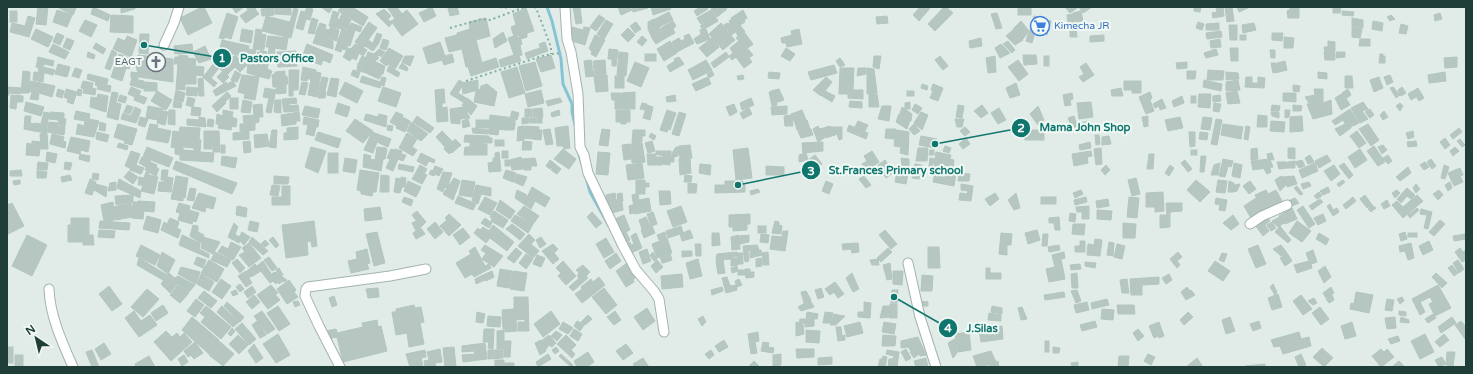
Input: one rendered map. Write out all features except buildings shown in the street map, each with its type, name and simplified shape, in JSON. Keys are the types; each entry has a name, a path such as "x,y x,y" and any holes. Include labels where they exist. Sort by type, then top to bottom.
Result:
{"street":[{"path":"164,45 174,23 179,7"},
{"path":"565,7 567,39 571,52 578,94 580,147 584,155 588,173 623,246 636,270 659,299 664,332"},
{"path":"1250,224 1262,216 1287,205"},
{"path":"908,263 918,310 936,367"},
{"path":"340,367 305,296 306,289 308,287 390,276 426,269"},
{"path":"49,289 49,303 61,341 73,367"}],"path":[{"path":"500,7 508,7"},
{"path":"450,28 482,19 490,20 525,7"},
{"path":"534,7 536,8 551,47 552,54"},
{"path":"466,81 552,54 568,53"}],"waterway":[{"path":"547,7 561,59 563,84 572,104 575,125"},
{"path":"578,151 582,164"},
{"path":"586,177 590,192 609,226"}],"place":[{"name":"Kimecha JR","path":"1040,26"},
{"name":"Pastors Office","path":"144,45"},
{"name":"EAGT","path":"156,62"},
{"name":"Mama John Shop","path":"935,144"},
{"name":"St.Frances Primary school","path":"738,185"},
{"name":"J.Silas","path":"894,297"}]}
